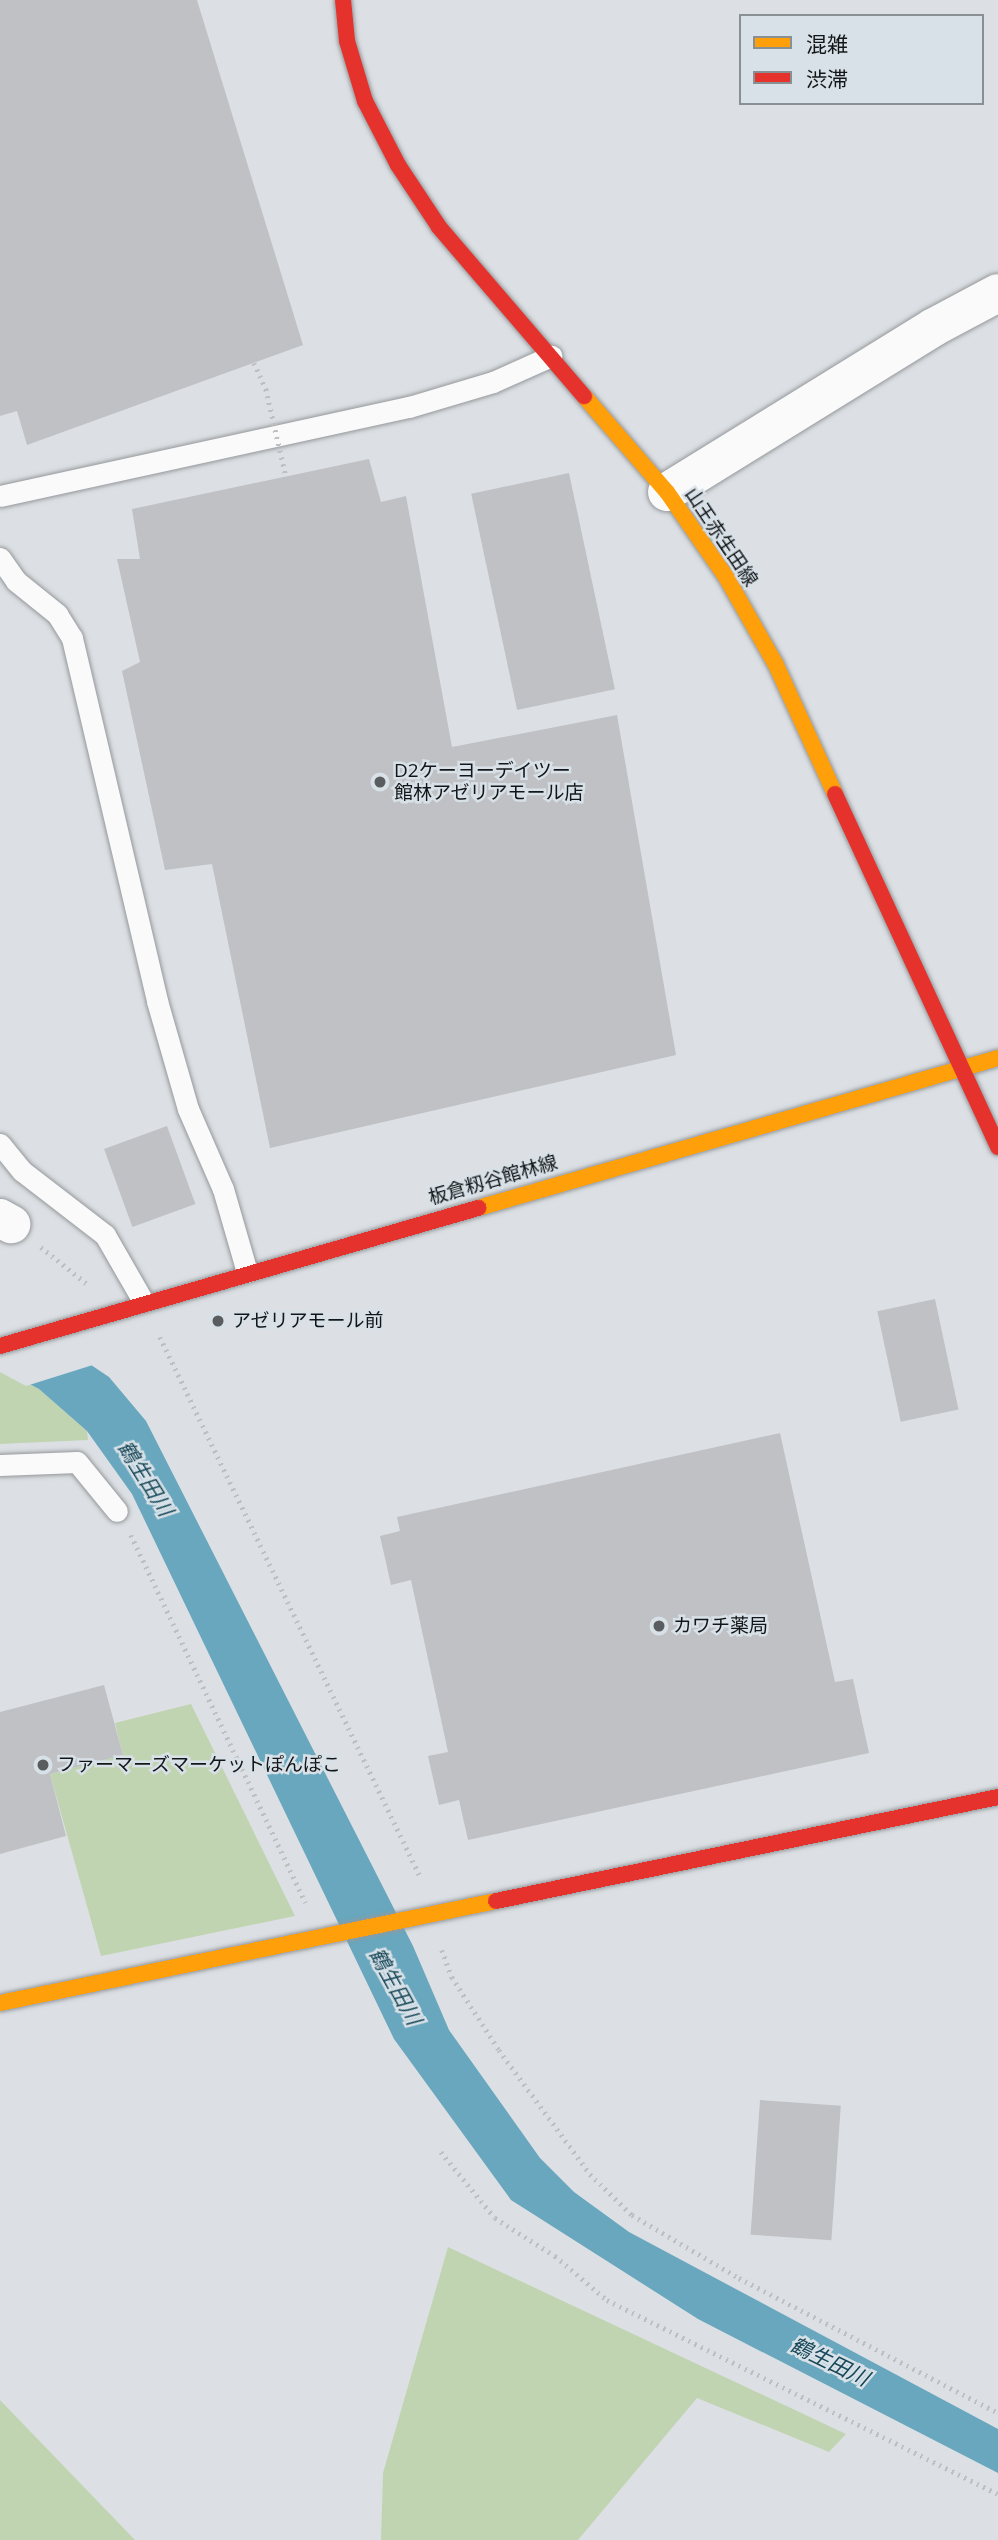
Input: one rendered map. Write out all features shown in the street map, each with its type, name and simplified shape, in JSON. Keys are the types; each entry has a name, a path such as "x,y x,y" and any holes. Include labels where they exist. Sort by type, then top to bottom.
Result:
{"main road":[{"name":"山王赤生田線","path":"343,0 347,41 365,102 398,165 439,227 667,492 726,577 776,665 998,1147"},
{"name":"板倉籾谷館林線","path":"0,1346 144,1301 998,1058"},
{"path":"0,2003 415,1920 998,1797"}],"street":[{"path":"667,492 934,327 998,293"}],"lane":[{"path":"0,496 409,407 493,382 551,356"},
{"path":"0,558 16,580 57,614 72,638 157,1001 188,1109 223,1189 247,1272"},
{"path":"0,1144 22,1171 105,1235 144,1301"},
{"path":"0,1465 77,1462 117,1511"}],"path":[{"path":"254,363 266,389 286,476"},
{"path":"6,1221 87,1283"},
{"path":"117,1511 322,1939"},
{"path":"441,2152 495,2218 555,2256 607,2300 998,2494"}],"green space":[{"path":"0,1367 39,1389 87,1431 88,1440 0,1444"},
{"path":"191,1704 295,1916 101,1956 50,1774 123,1755 115,1723"},
{"path":"448,2247 846,2434 829,2452 697,2398 578,2540 381,2540 383,2473"},
{"path":"0,2400 135,2540 0,2540"}],"water":[{"name":"鶴生田川","path":"0,1304 109,1377 146,1421 413,1946 449,2030 540,2158 574,2192 629,2232 998,2429 998,2473 698,2319 511,2200 394,2039 132,1494 87,1431 39,1389 0,1368"}],"pier":[{"path":"0,1300 96,1364 26,1386 0,1372"}],"building":[{"path":"0,0 197,0 303,345 27,445 17,411 0,416"},
{"path":"369,459 381,502 406,496 452,747 617,715 676,1055 270,1148 212,864 165,870 122,671 140,662 117,559 140,559 132,509"},
{"path":"569,473 615,689 517,710 471,494"},
{"path":"167,1126 195,1204 132,1227 104,1149"},
{"path":"935,1299 958,1410 901,1422 877,1311"},
{"path":"780,1433 835,1682 853,1679 869,1753 468,1840 459,1800 439,1805 428,1756 448,1752 411,1580 391,1585 380,1536 400,1531 397,1517"},
{"name":"ファーマーズマーケットぽんぽこ","path":"104,1685 123,1755 50,1774 66,1836 0,1854 0,1712"},
{"path":"760,2100 841,2106 831,2240 751,2235"}],"traffic: slow":[{"path":"584,396 667,492 726,577 776,665 835,794"},
{"path":"478,1208 998,1058"},
{"path":"0,2003 496,1901"}],"traffic: jam":[{"path":"343,0 347,41 365,101 398,165 439,227 584,396"},
{"path":"835,794 998,1147"},
{"path":"0,1346 478,1208"},
{"path":"496,1901 998,1797"}],"place":[{"name":"D2ケーヨーデイツー 館林アゼリアモール店","path":"380,782"},
{"name":"アゼリアモール前","path":"218,1321"},
{"name":"カワチ薬局","path":"659,1626"},
{"name":"ファーマーズマーケットぽんぽこ","path":"43,1765"}]}
